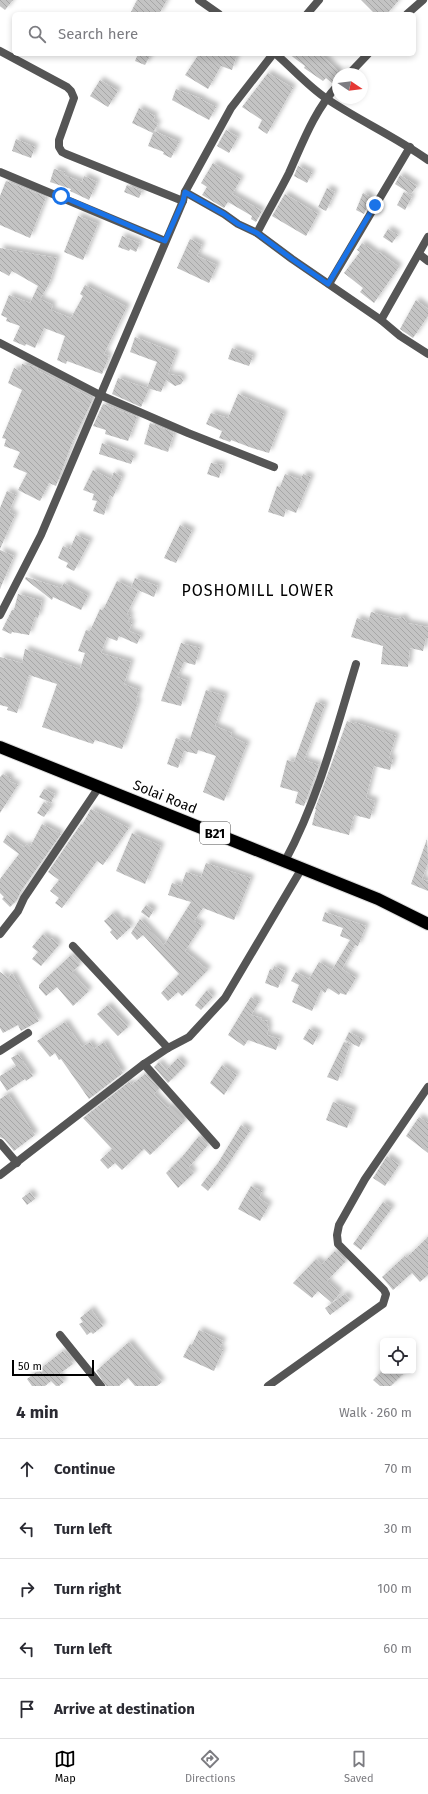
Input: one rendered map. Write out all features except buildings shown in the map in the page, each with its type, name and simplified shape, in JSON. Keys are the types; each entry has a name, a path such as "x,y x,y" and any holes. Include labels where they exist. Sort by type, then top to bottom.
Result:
{"highway":[{"name":"Solai Road","path":"0,747 378,899 428,924"}],"street":[{"path":"198,0 216,12"},
{"path":"309,12 319,0"},
{"path":"409,12 423,0"},
{"path":"0,51 67,87 71,91 74,98 59,140 59,147 62,152 183,201"},
{"path":"0,615 41,535 183,201 185,192 231,108 271,56"},
{"path":"278,56 326,98 368,124 410,147 428,160"},
{"path":"355,68 366,56"},
{"path":"257,233 288,174 303,139 326,98 332,92"},
{"path":"328,284 410,147"},
{"path":"0,172 165,241"},
{"path":"185,192 224,214 238,224 257,233 381,320 400,336 428,354"},
{"path":"381,320 428,237"},
{"path":"419,254 428,261"},
{"path":"0,343 100,395 188,433 274,467"},
{"path":"285,861 297,838 333,741 356,664"},
{"path":"0,934 18,911 24,898 99,787"},
{"path":"0,1175 144,1064 168,1048 189,1037 225,998 302,868"},
{"path":"73,946 168,1048"},
{"path":"0,1051 28,1033"},
{"path":"144,1064 216,1145"},
{"path":"268,1386 383,1304 386,1294 384,1290 338,1244 337,1235 339,1225 365,1179 428,1087"},
{"path":"0,1143 17,1163"},
{"path":"60,1335 101,1386"}],"district":[{"name":"POSHOMILL LOWER","path":"258,590"}],"route":[{"path":"61,196 165,241 183,201 185,192 224,214 238,224 257,233 328,284 375,205"}]}
